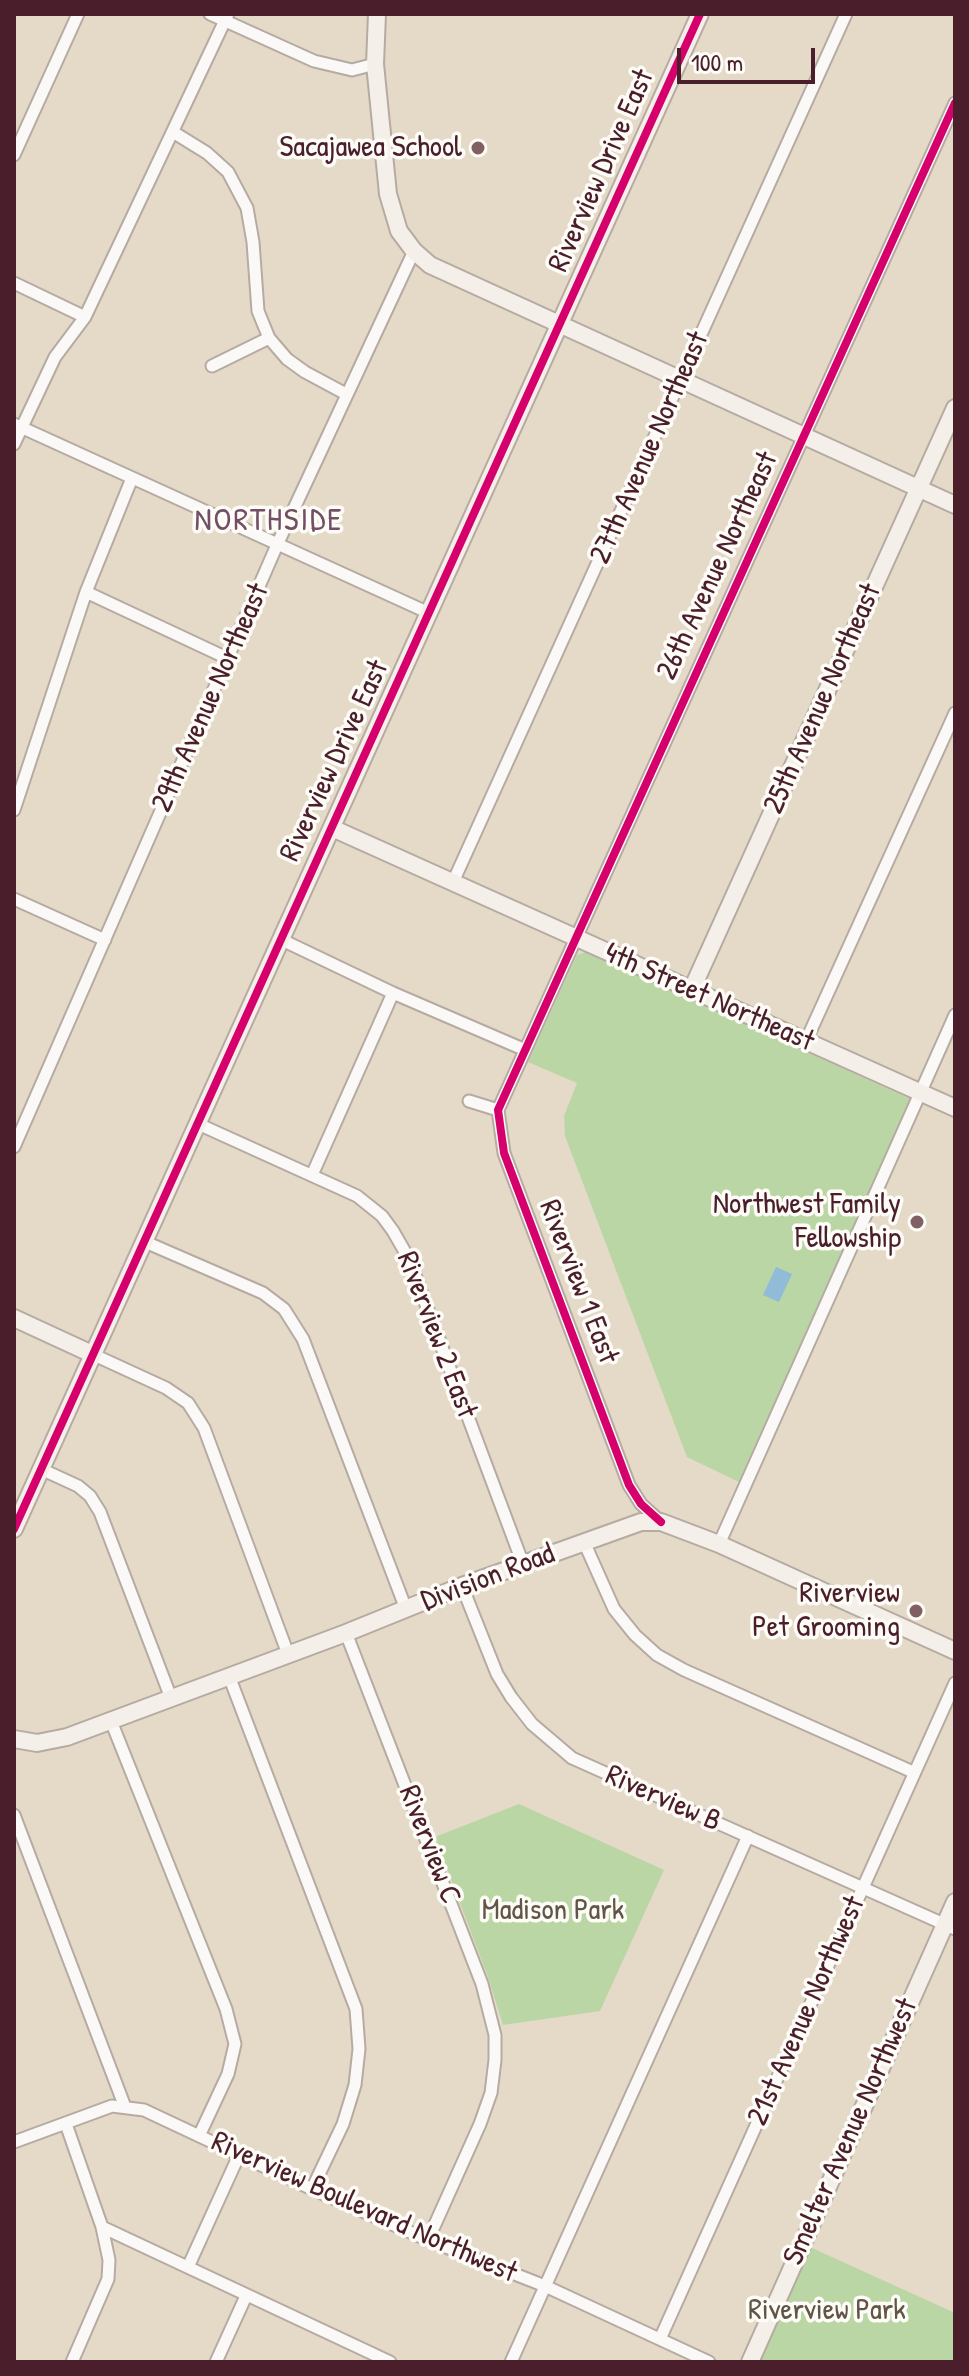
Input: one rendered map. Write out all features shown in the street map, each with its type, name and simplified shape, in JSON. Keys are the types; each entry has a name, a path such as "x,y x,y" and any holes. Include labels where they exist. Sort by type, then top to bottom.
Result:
{"street":[{"path":"14,155 78,14"},
{"path":"210,14 226,17 314,61 352,70 375,64"},
{"path":"377,14 375,64 388,194 399,231 430,265 955,505"},
{"name":"Riverview Drive East","path":"14,1529 700,14"},
{"name":"27th Avenue Northeast","path":"453,882 846,14"},
{"path":"14,444 18,425 55,357 85,317 226,17"},
{"name":"26th Avenue Northeast","path":"523,1049 955,103"},
{"path":"173,132 207,153 228,172 247,208 258,311 269,338 287,359 346,394"},
{"name":"29th Avenue Northeast","path":"14,1147 277,545 414,251"},
{"path":"14,283 85,317"},
{"path":"212,366 269,338"},
{"name":"25th Avenue Northeast","path":"692,989 955,408"},
{"path":"18,425 429,613"},
{"path":"14,810 86,592 132,478"},
{"path":"86,592 229,659"},
{"path":"806,1041 955,713"},
{"name":"4th Street Northeast","path":"332,828 955,1108"},
{"path":"14,899 105,940"},
{"path":"280,939 393,993 523,1049 498,1110 469,1101"},
{"path":"312,1175 393,993"},
{"path":"719,1544 955,1015"},
{"name":"Riverview 1 East","path":"498,1110 504,1153 629,1485 641,1504 661,1522"},
{"name":"Riverview 2 East","path":"196,1123 357,1196 382,1216 409,1259 523,1564"},
{"path":"143,1241 263,1293 284,1309 303,1339 406,1609"},
{"path":"14,1318 166,1388 188,1403 204,1428 288,1654"},
{"path":"41,1469 78,1486 90,1496 100,1512 171,1698"},
{"name":"Division Road","path":"14,1739 37,1743 67,1737 346,1633 462,1586 641,1522 661,1522"},
{"path":"661,1522 719,1544 955,1651"},
{"path":"584,1542 614,1609 635,1635 657,1655 684,1670 913,1772"},
{"name":"Riverview B","path":"462,1586 497,1674 511,1697 532,1724 572,1758 950,1927"},
{"name":"Riverview C","path":"346,1633 482,1984 495,2035 491,2093 428,2240"},
{"path":"229,1676 356,2009 359,2049 355,2085 343,2124 312,2189"},
{"name":"21st Avenue Northwest","path":"660,2339 955,1683"},
{"path":"111,1721 226,2009 235,2044 228,2074 199,2136"},
{"path":"14,1815 125,2107"},
{"path":"511,2362 748,1836"},
{"name":"Smelter Avenue Northwest","path":"750,2362 950,1927 955,1902"},
{"name":"Riverview Boulevard Northwest","path":"14,2142 101,2109 125,2107 144,2110 312,2189 428,2240 545,2286 709,2362"},
{"path":"66,2124 102,2227 109,2260 108,2279 72,2362"},
{"path":"188,2267 239,2155"},
{"path":"102,2227 367,2357 390,2362"},
{"path":"216,2362 246,2296"}],"green space":[{"path":"586,952 910,1099 739,1482 687,1457 565,1136 564,1116 577,1083 528,1062 577,955"},
{"name":"Madison Park","path":"519,1804 664,1870 600,2011 503,2025 435,1837"},
{"name":"Riverview Park","path":"801,2243 955,2313 955,2362 749,2362"}],"water":[{"path":"776,1267 792,1274 779,1302 763,1295"}],"cycle path":[{"path":"14,1529 700,14"},
{"path":"661,1522 641,1504 629,1485 504,1153 498,1110 955,103"}],"place":[{"name":"Sacajawea School","path":"478,148"},
{"name":"Northwest Family Fellowship","path":"917,1222"},
{"name":"Riverview Pet Grooming","path":"916,1611"}],"district":[{"name":"NORTHSIDE","path":"269,521"}]}
